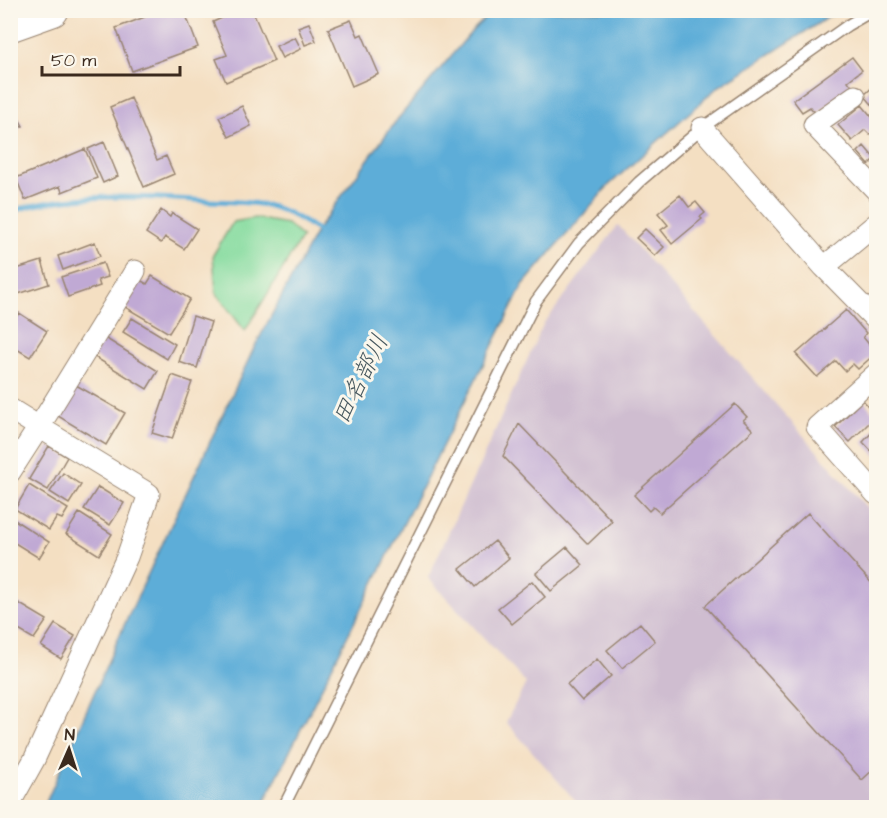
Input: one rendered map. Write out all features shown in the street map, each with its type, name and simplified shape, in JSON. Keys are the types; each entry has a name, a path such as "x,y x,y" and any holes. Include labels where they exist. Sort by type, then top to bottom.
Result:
{"highway":[{"path":"10,25 52,10"}],"street":[{"path":"855,96 814,125 876,190"},
{"path":"702,128 824,267 876,320"},
{"path":"824,267 876,224"},
{"path":"10,472 135,271"},
{"path":"876,374 817,427 876,494"},
{"path":"10,409 149,494 127,557 34,760 10,803"}],"lane":[{"path":"283,807 536,301 579,243 639,182 702,128 848,25 874,10"}],"shaded area":[{"path":"618,225 876,518 876,807 581,807 506,722 526,683 428,578 543,325"}],"green space":[{"path":"255,218 287,224 302,237 245,331 216,293 213,255 233,222"}],"water":[{"name":"田名部川","path":"493,11 838,11 718,87 608,186 523,285 262,807 44,807 121,632 254,348 317,230 396,121 473,30"}],"building":[{"path":"163,10 184,10 198,47 132,71 116,28"},
{"path":"240,10 252,10 274,61 226,82 216,59 227,55 213,22"},
{"path":"351,20 358,36 362,34 379,74 352,86 328,29"},
{"path":"309,23 316,41 305,45 298,27"},
{"path":"295,37 301,49 282,58 276,46"},
{"path":"852,57 862,70 848,81 853,88 816,114 810,107 802,112 793,100"},
{"path":"876,84 876,109 864,95"},
{"path":"131,98 157,160 166,156 174,174 144,187 110,107"},
{"path":"10,103 23,126 10,132"},
{"path":"862,105 876,122 876,129 870,135 865,130 852,141 838,125"},
{"path":"242,106 251,126 229,137 219,117"},
{"path":"104,142 118,176 103,183 88,149"},
{"path":"864,146 875,159 869,165 858,152"},
{"path":"85,149 97,178 62,192 60,186 25,200 16,178"},
{"path":"680,195 689,207 696,202 705,213 700,217 702,219 672,244 661,230 668,225 658,213"},
{"path":"161,210 170,217 172,213 197,229 184,249 165,237 161,243 146,233"},
{"path":"645,229 664,247 655,256 636,238"},
{"path":"95,242 100,256 63,270 58,256"},
{"path":"42,261 49,284 15,295 13,288 10,289 10,271"},
{"path":"103,263 108,277 98,280 100,286 68,297 61,277"},
{"path":"152,276 190,299 169,333 125,307 140,280 147,284"},
{"path":"846,310 866,333 863,337 876,353 858,369 853,364 845,371 836,361 817,377 796,354"},
{"path":"19,313 47,331 30,357 10,345 10,325"},
{"path":"193,316 211,322 197,368 179,362"},
{"path":"132,318 175,344 167,359 123,332"},
{"path":"105,338 158,371 147,389 93,356"},
{"path":"172,375 192,382 172,439 152,433"},
{"path":"76,385 125,413 106,445 58,416"},
{"path":"863,400 876,416 850,442 835,427"},
{"path":"735,404 747,417 743,420 753,430 660,513 653,507 649,511 634,495"},
{"path":"519,424 612,521 588,544 503,456"},
{"path":"876,428 876,456 863,442"},
{"path":"49,446 67,457 48,490 29,479"},
{"path":"63,473 81,485 69,504 50,492"},
{"path":"29,485 68,509 62,519 57,517 49,530 15,509"},
{"path":"98,487 124,503 110,525 84,509"},
{"path":"79,513 112,534 99,555 66,534"},
{"path":"808,513 876,588 876,767 862,780 705,606"},
{"path":"13,519 49,542 39,558 10,540 10,523"},
{"path":"495,541 509,558 475,587 460,569"},
{"path":"567,547 583,565 551,591 536,573"},
{"path":"532,581 545,597 512,624 498,608"},
{"path":"10,598 47,620 34,639 10,625"},
{"path":"640,623 655,641 622,668 607,650"},
{"path":"55,624 75,636 61,659 41,646"},
{"path":"597,659 611,676 582,701 567,684"}],"waterway":[{"path":"10,212 33,205 83,198 159,198 240,202 279,209 322,233"}]}
